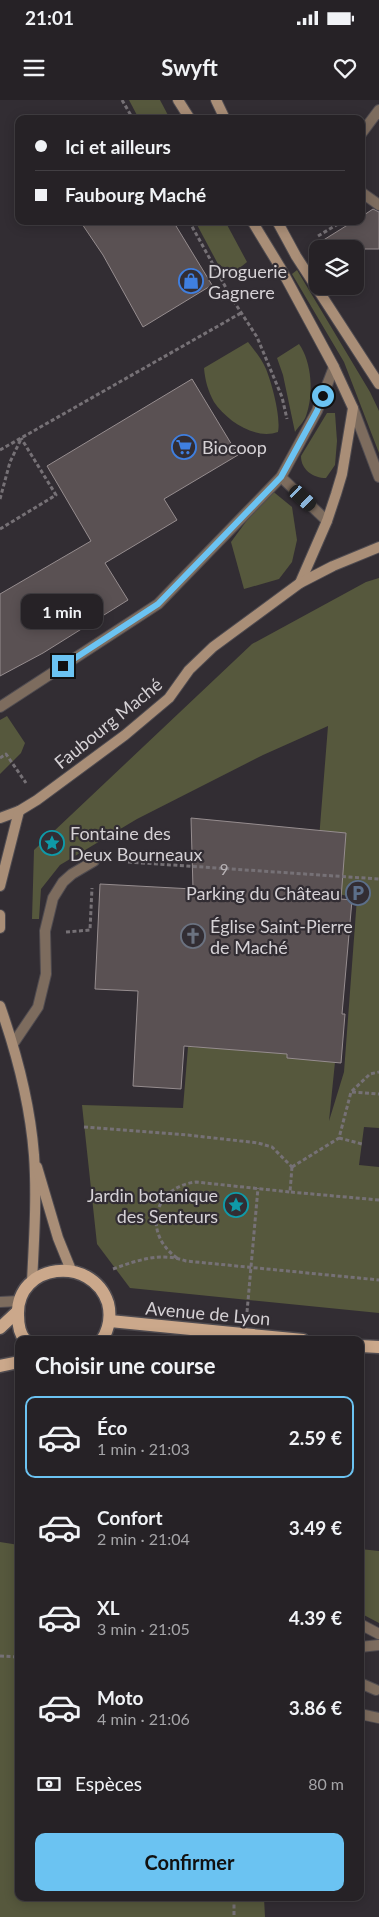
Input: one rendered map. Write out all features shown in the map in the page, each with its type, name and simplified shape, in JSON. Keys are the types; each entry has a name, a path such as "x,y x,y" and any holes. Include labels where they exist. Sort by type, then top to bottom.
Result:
{"main road":[{"path":"178,100 187,115"},
{"path":"216,100 223,115"},
{"path":"254,225 280,267 334,367 353,408 342,474 327,521 300,583"},
{"path":"279,225 296,256 379,384"},
{"name":"Faubourg Maché","path":"0,818 19,811 37,800 125,735 169,698 190,670 213,647 300,583 333,566 379,548"},
{"path":"0,886 19,811"},
{"path":"0,915 0,928"},
{"path":"0,1006 14,1044 27,1102 34,1156 32,1282"},
{"path":"34,1156 58,1238 71,1270"},
{"path":"0,1328 19,1306 32,1282 43,1274 57,1270 71,1270 89,1277 99,1285 105,1296 109,1308 110,1321 104,1336"},
{"path":"19,1306 18,1324 23,1336"},
{"name":"Avenue de Lyon","path":"110,1321 265,1336"},
{"path":"364,1346 379,1348"},
{"path":"0,1366 15,1363"}],"street":[{"path":"365,129 379,110"},
{"path":"365,195 379,205"},
{"path":"0,707 158,604 281,477 317,411 334,367"},
{"path":"353,408 379,477"},
{"path":"281,477 327,521"},
{"path":"14,1044 38,1008 46,974 45,931 53,898 63,882 72,874 94,862"},
{"path":"0,1302 19,1306"},
{"path":"364,1626 379,1634"},
{"path":"364,1647 379,1645"},
{"path":"364,1685 376,1690"},
{"path":"364,1715 379,1718"}],"path":[{"path":"122,100 130,115"},
{"path":"191,225 256,337 282,397 295,452"},
{"path":"318,236 336,225"},
{"path":"0,450 242,313"},
{"path":"0,499 10,462 21,438"},
{"path":"0,529 56,495 21,438"},
{"path":"0,758 6,754 37,800"},
{"path":"73,932 90,930 94,862"},
{"path":"128,862 379,879"},
{"path":"292,1167 340,1138 351,1092 370,1074 379,1072"},
{"path":"351,1092 379,1094"},
{"path":"84,1127 188,1135 258,1143 272,1147 292,1167 290,1192"},
{"path":"340,1138 362,1144"},
{"path":"178,1258 164,1245 156,1226 156,1218 161,1203 174,1189 187,1183 196,1182 379,1200"},
{"path":"245,1334 258,1188"},
{"path":"89,1277 155,1256 251,1268 379,1280"},
{"path":"0,1656 15,1657"},
{"path":"234,1901 234,1917"}],"green space":[{"path":"129,100 160,100 168,115 137,115"},
{"path":"197,225 227,225 247,262 237,270 219,266"},
{"path":"297,270 309,290 309,295 312,295 370,392 379,411 379,453 344,362 292,274"},
{"path":"248,342 262,362 268,375 277,409 278,432 260,433 242,427 226,416 214,402 208,390 204,368"},
{"path":"299,344 307,360 311,389 309,408 304,420 295,432 283,375 277,358"},
{"path":"327,413 335,413 337,441 335,465 326,478 321,478 312,475 305,469 301,456"},
{"path":"270,489 292,507 297,540 292,562 279,579 244,589 231,542"},
{"path":"379,578 379,1128 364,1127 359,1165 379,1167 379,1313 130,1288 97,1244 82,1105 183,1108 188,1047 243,1049 335,1062 329,1121 344,1072 357,898 315,889 328,726 263,755 137,819 60,865 41,889 39,919 32,919 34,850 252,644 366,582"},
{"path":"7,716 25,743 21,753 0,774 0,720"},
{"path":"0,1542 15,1544 15,1901 264,1901 265,1917 0,1917"},
{"path":"364,1549 379,1551 379,1623 364,1615"}],"building":[{"path":"373,209 379,212 379,249 364,249 364,240 323,240 348,225 365,225 365,214"},
{"path":"83,225 175,225 212,285 143,327 103,255"},
{"path":"192,379 238,455 164,499 177,520 105,563 128,600 43,653 0,676 0,594 91,541 47,466"},
{"path":"191,818 346,833 341,899 352,900 342,1014 345,1014 341,1063 287,1058 287,1054 184,1046 181,1089 133,1086 138,991 95,989 100,884 193,889"}],"place":[{"name":"Droguerie Gagnere","path":"191,281"},
{"name":"Biocoop","path":"184,447"},
{"name":"Fontaine des Deux Bourneaux","path":"52,843"},
{"name":"Parking du Château","path":"358,893"},
{"name":"Église Saint-Pierre de Maché","path":"193,936"},
{"name":"Jardin botanique des Senteurs","path":"236,1205"}],"route":[{"path":"63,666 158,604 281,477 317,411 323,396"}]}
